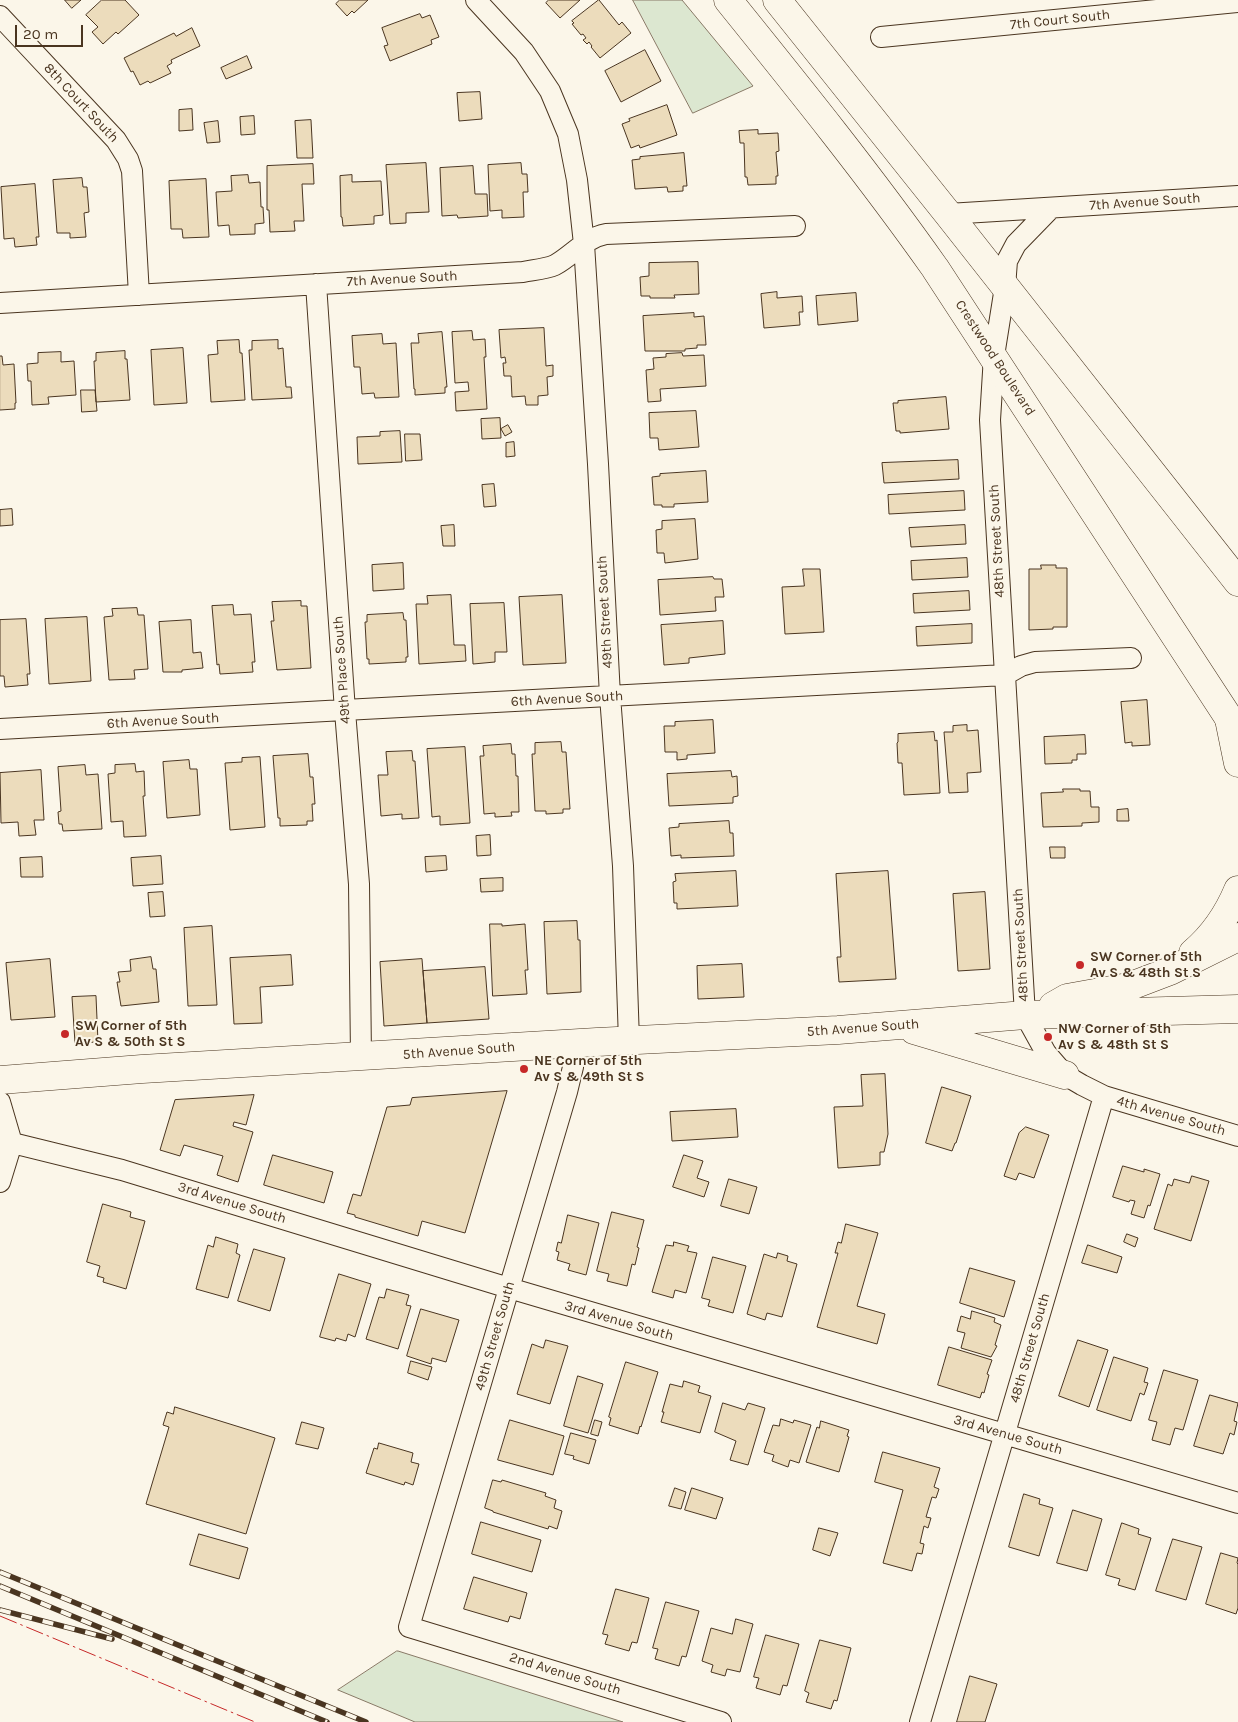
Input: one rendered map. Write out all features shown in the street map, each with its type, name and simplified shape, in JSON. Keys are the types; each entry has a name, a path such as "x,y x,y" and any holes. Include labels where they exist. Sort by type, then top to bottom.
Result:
{"street":[{"name":"49th Street South","path":"476,0 524,52 546,85 560,112 574,157 584,244 598,464 610,696 623,866 629,1041"},
{"name":"Crestwood Boulevard","path":"728,0 838,136 936,268 1233,726"},
{"path":"777,0 1238,582"},
{"name":"7th Court South","path":"881,37 1238,2"},
{"name":"8th Court South","path":"0,16 116,140 125,154 132,171 134,183 140,295"},
{"name":"7th Avenue South","path":"948,214 1238,196"},
{"path":"1005,287 1007,260 1016,244 1052,208"},
{"name":"7th Avenue South","path":"0,303 524,272 552,266 569,256 595,236 606,234 795,226"},
{"name":"49th Place South","path":"316,284 345,711 359,884 361,1057"},
{"name":"48th Street South","path":"920,1722 1104,1096 1064,1075 1046,1053 1031,1015 1005,675 990,420 994,356 1005,287"},
{"name":"6th Avenue South","path":"0,729 1005,675 1021,666 1035,662 1131,658"},
{"path":"1233,726 1238,763"},
{"path":"1170,971 1184,961 1212,933 1227,913 1238,890"},
{"name":"5th Avenue South","path":"1031,1015 1067,998 1128,987 1170,971 1238,937"},
{"name":"5th Avenue South","path":"0,1080 142,1069 898,1026 1031,1015 1238,1009"},
{"path":"898,1026 1064,1075"},
{"name":"49th Street South","path":"408,1627 569,1086 573,1067 574,1044"},
{"name":"4th Avenue South","path":"1104,1096 1238,1136"},
{"path":"0,1102 6,1142 0,1182"},
{"name":"3rd Avenue South","path":"6,1142 122,1170 509,1288 1238,1503"},
{"name":"2nd Avenue South","path":"408,1627 721,1722"}],"green space":[{"path":"633,0 682,0 753,86 693,113"},
{"path":"397,1651 623,1722 415,1722 338,1690"}],"building":[{"path":"65,0 81,0 72,8"},
{"path":"102,0 125,0 139,15 118,34 116,32 103,44 92,32 98,27 86,15"},
{"path":"340,0 368,0 354,13 352,11 347,16 336,4"},
{"path":"549,0 580,0 560,18 546,3"},
{"path":"599,0 619,25 622,22 631,33 600,58 589,42 587,44 583,40 586,38 583,34 581,35 572,24 574,23 572,21"},
{"path":"420,14 422,18 430,15 439,37 431,40 432,44 390,61 384,46 388,45 382,28"},
{"path":"192,28 200,46 171,60 172,63 167,66 171,73 150,83 148,81 140,85 124,58 174,33 176,36"},
{"path":"645,50 661,81 621,102 605,71"},
{"path":"247,56 252,68 226,79 221,68"},
{"path":"480,92 482,119 459,121 457,93"},
{"path":"667,105 677,135 640,148 639,145 631,148 622,124 630,121 629,119"},
{"path":"192,109 193,130 179,131 179,110"},
{"path":"254,116 255,134 241,135 240,117"},
{"path":"311,120 313,158 297,158 295,121"},
{"path":"218,121 220,142 207,143 204,123"},
{"path":"758,130 758,134 778,133 779,151 776,152 778,176 776,176 776,184 748,185 747,177 745,177 744,143 740,143 739,131"},
{"path":"684,153 687,186 683,186 683,191 668,192 667,187 635,189 632,160 640,159 640,157"},
{"path":"426,163 429,212 406,213 406,223 390,224 386,165"},
{"path":"521,163 522,174 527,174 528,192 523,192 524,217 502,218 502,210 490,211 488,165"},
{"path":"313,164 314,184 302,184 304,221 294,221 295,231 270,232 269,210 267,210 267,166"},
{"path":"473,166 475,194 487,194 488,216 458,218 457,215 442,216 440,168"},
{"path":"248,175 249,183 260,182 264,223 255,224 255,234 230,235 229,225 218,226 216,192 232,191 231,176"},
{"path":"352,175 352,182 381,181 383,215 374,216 374,224 343,226 340,176"},
{"path":"82,178 83,187 87,187 89,212 84,213 86,237 70,238 70,233 57,233 53,180"},
{"path":"206,179 209,237 183,238 182,229 171,229 169,181"},
{"path":"35,184 39,237 36,237 37,245 15,247 14,238 4,239 1,187"},
{"path":"698,262 699,294 674,295 675,298 641,296 640,277 649,276 649,263"},
{"path":"777,292 777,298 802,296 803,312 799,312 800,325 764,328 761,294"},
{"path":"856,293 858,321 818,325 816,296"},
{"path":"694,313 694,317 704,316 706,345 697,345 697,348 685,349 685,351 645,351 643,316"},
{"path":"544,328 546,366 553,365 553,376 547,377 548,395 538,396 538,405 526,405 525,396 512,397 511,376 504,376 503,363 506,363 505,357 501,358 499,330"},
{"path":"472,331 473,340 485,339 486,357 484,357 487,409 456,411 455,392 469,391 468,382 455,383 452,332"},
{"path":"442,332 447,387 445,387 445,393 415,395 411,343 419,343 418,334"},
{"path":"382,334 383,344 396,343 399,397 375,398 374,393 362,394 360,367 354,367 352,336"},
{"path":"239,340 240,353 242,353 245,400 211,402 208,355 218,354 217,341"},
{"path":"278,340 278,349 283,348 286,387 291,387 292,398 252,400 249,350 252,350 252,341"},
{"path":"183,348 187,403 154,405 151,350"},
{"path":"125,351 130,400 96,402 94,361 96,361 96,353"},
{"path":"61,352 61,362 74,361 76,395 48,397 49,404 32,405 31,381 28,381 27,364 38,363 38,353"},
{"path":"682,353 683,356 704,355 706,386 660,389 661,401 648,402 646,370 654,369 653,358 666,357 666,354"},
{"path":"0,356 2,356 3,365 14,364 15,409 0,410"},
{"path":"81,390 95,390 97,411 82,412"},
{"path":"946,397 949,429 900,433 900,431 896,431 893,403"},
{"path":"696,411 699,447 659,450 658,438 650,438 649,413"},
{"path":"500,418 501,438 482,439 481,419"},
{"path":"508,425 512,432 505,436 501,429"},
{"path":"400,431 402,462 358,464 357,437 380,436 380,432"},
{"path":"405,434 420,434 422,460 406,461"},
{"path":"514,442 515,456 506,457 506,443"},
{"path":"958,460 959,479 884,483 882,463"},
{"path":"706,471 708,502 674,504 674,507 654,505 652,477 660,476 660,474"},
{"path":"494,484 496,506 484,507 482,485"},
{"path":"964,491 965,510 889,514 888,495"},
{"path":"12,509 13,525 0,526 0,510"},
{"path":"695,519 698,559 665,563 664,553 657,553 656,530 662,529 662,521"},
{"path":"454,525 455,546 443,546 441,526"},
{"path":"965,525 966,544 911,547 909,528"},
{"path":"967,558 968,577 912,580 911,561"},
{"path":"403,563 404,589 373,591 372,565"},
{"path":"1041,565 1056,565 1056,568 1067,568 1067,627 1029,630 1029,569 1041,569"},
{"path":"803,569 820,569 824,632 785,634 782,587 804,586"},
{"path":"713,577 714,579 722,579 724,597 715,597 716,611 660,615 658,580"},
{"path":"969,591 970,610 914,613 913,594"},
{"path":"451,595 454,645 465,645 466,661 419,664 416,604 428,604 427,596"},
{"path":"562,595 566,663 523,665 519,597"},
{"path":"301,601 301,606 307,606 311,668 277,670 271,621 274,621 272,602"},
{"path":"504,603 507,652 495,652 495,662 473,664 470,604"},
{"path":"233,605 234,615 251,614 255,662 252,662 253,672 220,674 219,664 217,665 212,606"},
{"path":"137,608 138,615 144,615 148,669 134,670 135,679 109,680 104,617 113,616 112,609"},
{"path":"403,613 404,620 406,620 408,657 406,657 406,662 369,664 369,659 367,659 365,622 367,622 367,615"},
{"path":"87,617 91,681 49,684 45,619"},
{"path":"26,619 30,674 27,674 28,685 5,687 4,676 0,676 0,620"},
{"path":"191,620 193,653 201,652 203,668 182,670 182,672 163,672 159,622"},
{"path":"723,621 725,654 689,658 689,663 664,665 661,625"},
{"path":"972,624 972,643 917,646 916,627"},
{"path":"1147,700 1150,745 1132,746 1132,742 1125,743 1121,702"},
{"path":"713,720 715,753 687,755 687,759 677,760 677,752 665,752 664,726 675,726 675,722"},
{"path":"967,725 967,731 978,730 981,772 967,773 968,792 949,793 944,732 953,732 953,726"},
{"path":"934,732 935,741 937,740 940,793 904,795 902,763 898,763 898,734"},
{"path":"1085,735 1086,754 1077,754 1077,760 1072,760 1072,763 1045,764 1044,737"},
{"path":"561,742 562,752 566,752 570,809 563,809 563,813 546,814 546,811 535,811 532,754 535,754 535,743"},
{"path":"511,744 512,754 515,754 516,776 518,776 519,812 511,812 512,816 495,817 495,813 484,814 480,756 484,756 483,746"},
{"path":"465,747 470,823 440,825 440,816 432,817 427,749"},
{"path":"412,751 413,761 415,761 419,818 402,819 402,814 381,816 378,775 388,775 386,752"},
{"path":"308,754 310,777 313,777 315,804 312,804 313,821 307,821 307,825 280,826 273,756"},
{"path":"260,757 265,827 230,830 225,763 242,762 242,758"},
{"path":"189,760 190,769 197,769 200,815 167,818 163,762"},
{"path":"135,764 136,772 144,771 145,796 143,796 146,836 124,837 123,821 111,822 108,774 115,773 115,765"},
{"path":"85,765 86,775 98,774 102,829 63,831 62,824 59,824 58,812 61,811 58,767"},
{"path":"41,770 44,820 34,820 36,835 19,836 18,822 1,823 0,773"},
{"path":"731,771 732,777 737,776 738,796 733,797 733,803 669,806 667,774"},
{"path":"1063,789 1090,791 1091,807 1099,807 1099,822 1082,823 1082,826 1043,827 1041,793 1063,792"},
{"path":"1128,809 1129,821 1117,821 1117,810"},
{"path":"729,821 730,833 733,833 734,856 681,858 681,855 671,856 669,828 679,827 679,824"},
{"path":"490,835 491,855 477,856 476,836"},
{"path":"1050,847 1065,847 1065,858 1051,858"},
{"path":"161,856 163,884 133,886 131,858"},
{"path":"446,856 447,870 426,872 425,857"},
{"path":"42,857 43,877 21,877 20,858"},
{"path":"736,871 738,906 677,909 677,903 674,903 673,882 676,881 675,874"},
{"path":"888,871 896,979 839,982 837,957 841,957 836,874"},
{"path":"503,878 503,891 481,892 480,879"},
{"path":"163,892 165,916 150,917 148,893"},
{"path":"985,892 990,969 958,971 953,894"},
{"path":"577,921 578,940 580,940 581,992 547,994 544,922"},
{"path":"490,924 502,924 502,926 525,924 528,970 525,970 527,994 493,996"},
{"path":"212,926 217,1005 188,1006 184,928"},
{"path":"291,955 293,985 260,987 262,1023 234,1024 230,958"},
{"path":"151,957 153,969 156,969 159,1002 121,1006 117,982 120,982 118,972 131,971 130,960"},
{"path":"50,959 55,1017 11,1020 6,963"},
{"path":"422,959 427,1023 384,1026 380,962"},
{"path":"742,964 744,997 698,999 697,966"},
{"path":"485,967 489,1019 427,1023 423,971"},
{"path":"96,996 98,1042 75,1043 72,997"},
{"path":"885,1074 888,1134 884,1152 880,1152 880,1165 838,1168 834,1107 863,1106 861,1075"},
{"path":"942,1087 971,1096 952,1151 926,1143"},
{"path":"507,1091 465,1233 422,1221 418,1236 347,1213 353,1194 361,1196 387,1107 410,1105 412,1098"},
{"path":"254,1095 246,1125 234,1122 233,1126 253,1132 238,1182 217,1175 223,1156 184,1145 180,1156 160,1150 175,1100"},
{"path":"736,1109 738,1137 672,1141 670,1112"},
{"path":"1026,1127 1049,1135 1034,1178 1019,1173 1016,1180 1004,1176 1019,1133"},
{"path":"273,1155 333,1172 324,1203 264,1185"},
{"path":"684,1155 703,1161 697,1178 709,1182 704,1197 673,1187"},
{"path":"1123,1166 1144,1172 1144,1169 1160,1174 1150,1206 1148,1205 1144,1218 1131,1214 1135,1201 1130,1200 1129,1202 1113,1197"},
{"path":"1192,1176 1209,1181 1191,1241 1154,1229 1168,1184 1172,1186 1174,1179 1189,1183"},
{"path":"729,1179 757,1187 749,1214 721,1206"},
{"path":"103,1204 131,1212 130,1217 145,1221 126,1289 103,1282 104,1278 97,1276 100,1266 87,1262"},
{"path":"612,1212 644,1220 637,1247 639,1248 635,1265 632,1264 627,1286 607,1281 609,1274 597,1271"},
{"path":"568,1215 599,1223 586,1275 568,1270 570,1264 557,1260 559,1252 556,1251 558,1242 561,1243"},
{"path":"846,1224 878,1233 857,1306 885,1314 877,1344 817,1327 838,1253 835,1253 838,1242 841,1243"},
{"path":"1127,1234 1138,1238 1135,1247 1124,1242"},
{"path":"216,1237 238,1244 236,1253 240,1255 228,1298 196,1289 208,1245 213,1247"},
{"path":"674,1242 689,1246 687,1251 697,1253 686,1293 675,1290 673,1298 652,1292 666,1245 673,1246"},
{"path":"1088,1245 1122,1257 1117,1273 1082,1263"},
{"path":"254,1249 285,1258 270,1311 238,1301"},
{"path":"778,1253 788,1256 787,1261 797,1264 782,1317 767,1313 765,1320 747,1314 764,1254 776,1258"},
{"path":"713,1257 746,1266 733,1313 708,1306 710,1300 702,1298"},
{"path":"970,1268 1015,1281 1004,1317 960,1303"},
{"path":"339,1274 371,1284 355,1337 348,1334 346,1341 336,1338 335,1341 320,1337"},
{"path":"387,1289 409,1295 406,1305 411,1306 398,1349 366,1339 379,1297 384,1298"},
{"path":"421,1309 459,1320 446,1362 432,1358 431,1364 407,1356"},
{"path":"972,1311 995,1318 994,1322 1001,1325 995,1345 997,1346 991,1357 961,1348 965,1333 957,1331 961,1316 970,1319"},
{"path":"546,1340 568,1346 550,1404 517,1394 532,1344 543,1348"},
{"path":"1078,1340 1108,1350 1089,1407 1059,1396"},
{"path":"949,1347 992,1360 987,1374 989,1375 984,1393 982,1392 980,1398 938,1385"},
{"path":"1114,1357 1148,1368 1144,1382 1148,1383 1144,1395 1140,1393 1131,1421 1097,1410"},
{"path":"411,1361 432,1367 428,1380 408,1373"},
{"path":"626,1362 658,1372 638,1434 609,1425 611,1418 609,1417"},
{"path":"1164,1370 1198,1380 1183,1430 1175,1428 1170,1445 1152,1440 1157,1422 1149,1420"},
{"path":"578,1376 603,1384 588,1433 564,1426"},
{"path":"684,1381 700,1386 698,1392 711,1396 700,1433 661,1422 670,1384 682,1387"},
{"path":"1210,1395 1238,1403 1234,1421 1237,1422 1234,1435 1230,1433 1223,1454 1194,1446"},
{"path":"723,1403 745,1410 748,1403 765,1408 748,1465 730,1460 736,1441 715,1432"},
{"path":"175,1407 275,1438 246,1534 146,1504 169,1427 163,1425 167,1412 173,1414"},
{"path":"781,1419 793,1423 794,1420 811,1425 799,1463 790,1460 788,1467 772,1461 774,1455 764,1452 773,1425 779,1426"},
{"path":"510,1420 564,1436 553,1475 498,1460"},
{"path":"595,1420 602,1422 598,1436 591,1434"},
{"path":"821,1421 849,1430 847,1436 849,1437 839,1472 806,1462 817,1427 819,1428"},
{"path":"302,1422 324,1428 318,1449 296,1444"},
{"path":"571,1433 596,1440 589,1464 573,1459 574,1456 565,1454"},
{"path":"379,1443 413,1453 411,1462 419,1464 413,1485 405,1482 404,1485 366,1473 374,1448 377,1449"},
{"path":"883,1452 940,1468 934,1487 939,1489 936,1498 932,1497 926,1517 931,1518 928,1528 924,1526 920,1543 924,1544 922,1554 917,1553 912,1571 883,1563 903,1490 875,1482"},
{"path":"493,1480 501,1482 502,1480 546,1493 545,1496 556,1500 554,1508 562,1511 557,1529 549,1526 548,1529 485,1508"},
{"path":"675,1488 686,1492 681,1509 669,1506"},
{"path":"692,1488 723,1498 716,1519 685,1510"},
{"path":"1024,1494 1040,1499 1039,1504 1053,1508 1039,1556 1009,1547"},
{"path":"1073,1510 1102,1519 1087,1571 1057,1563"},
{"path":"481,1522 541,1540 532,1572 472,1554"},
{"path":"1122,1523 1139,1529 1138,1534 1151,1538 1135,1590 1118,1585 1120,1579 1106,1575"},
{"path":"819,1528 838,1533 830,1556 813,1550"},
{"path":"199,1534 248,1548 239,1579 190,1565"},
{"path":"1173,1539 1202,1547 1186,1600 1156,1591"},
{"path":"1221,1553 1238,1558 1238,1608 1236,1614 1206,1604"},
{"path":"474,1577 527,1593 520,1619 510,1616 508,1622 464,1609"},
{"path":"616,1589 649,1598 637,1643 632,1642 629,1651 605,1644 608,1635 603,1634"},
{"path":"666,1602 699,1611 686,1657 682,1656 679,1666 655,1659 658,1649 653,1648"},
{"path":"736,1619 753,1624 740,1672 727,1669 725,1676 711,1672 713,1665 702,1661 711,1628 732,1634"},
{"path":"766,1635 799,1644 787,1686 783,1685 780,1695 756,1688 759,1678 754,1677"},
{"path":"820,1640 851,1648 837,1701 834,1700 831,1709 806,1702 809,1693 805,1691"},
{"path":"970,1676 997,1684 985,1722 957,1722"}],"railway":[{"path":"0,1572 366,1722"},
{"path":"0,1586 327,1722"},
{"path":"0,1610 112,1639"}],"power":[{"path":"0,1616 255,1722"}],"place":[{"name":"SW Corner of 5th Av S & 48th St S","path":"1080,965"},
{"name":"SW Corner of 5th Av S & 50th St S","path":"65,1034"},
{"name":"NW Corner of 5th Av S & 48th St S","path":"1048,1037"},
{"name":"NE Corner of 5th Av S & 49th St S","path":"524,1069"}]}
